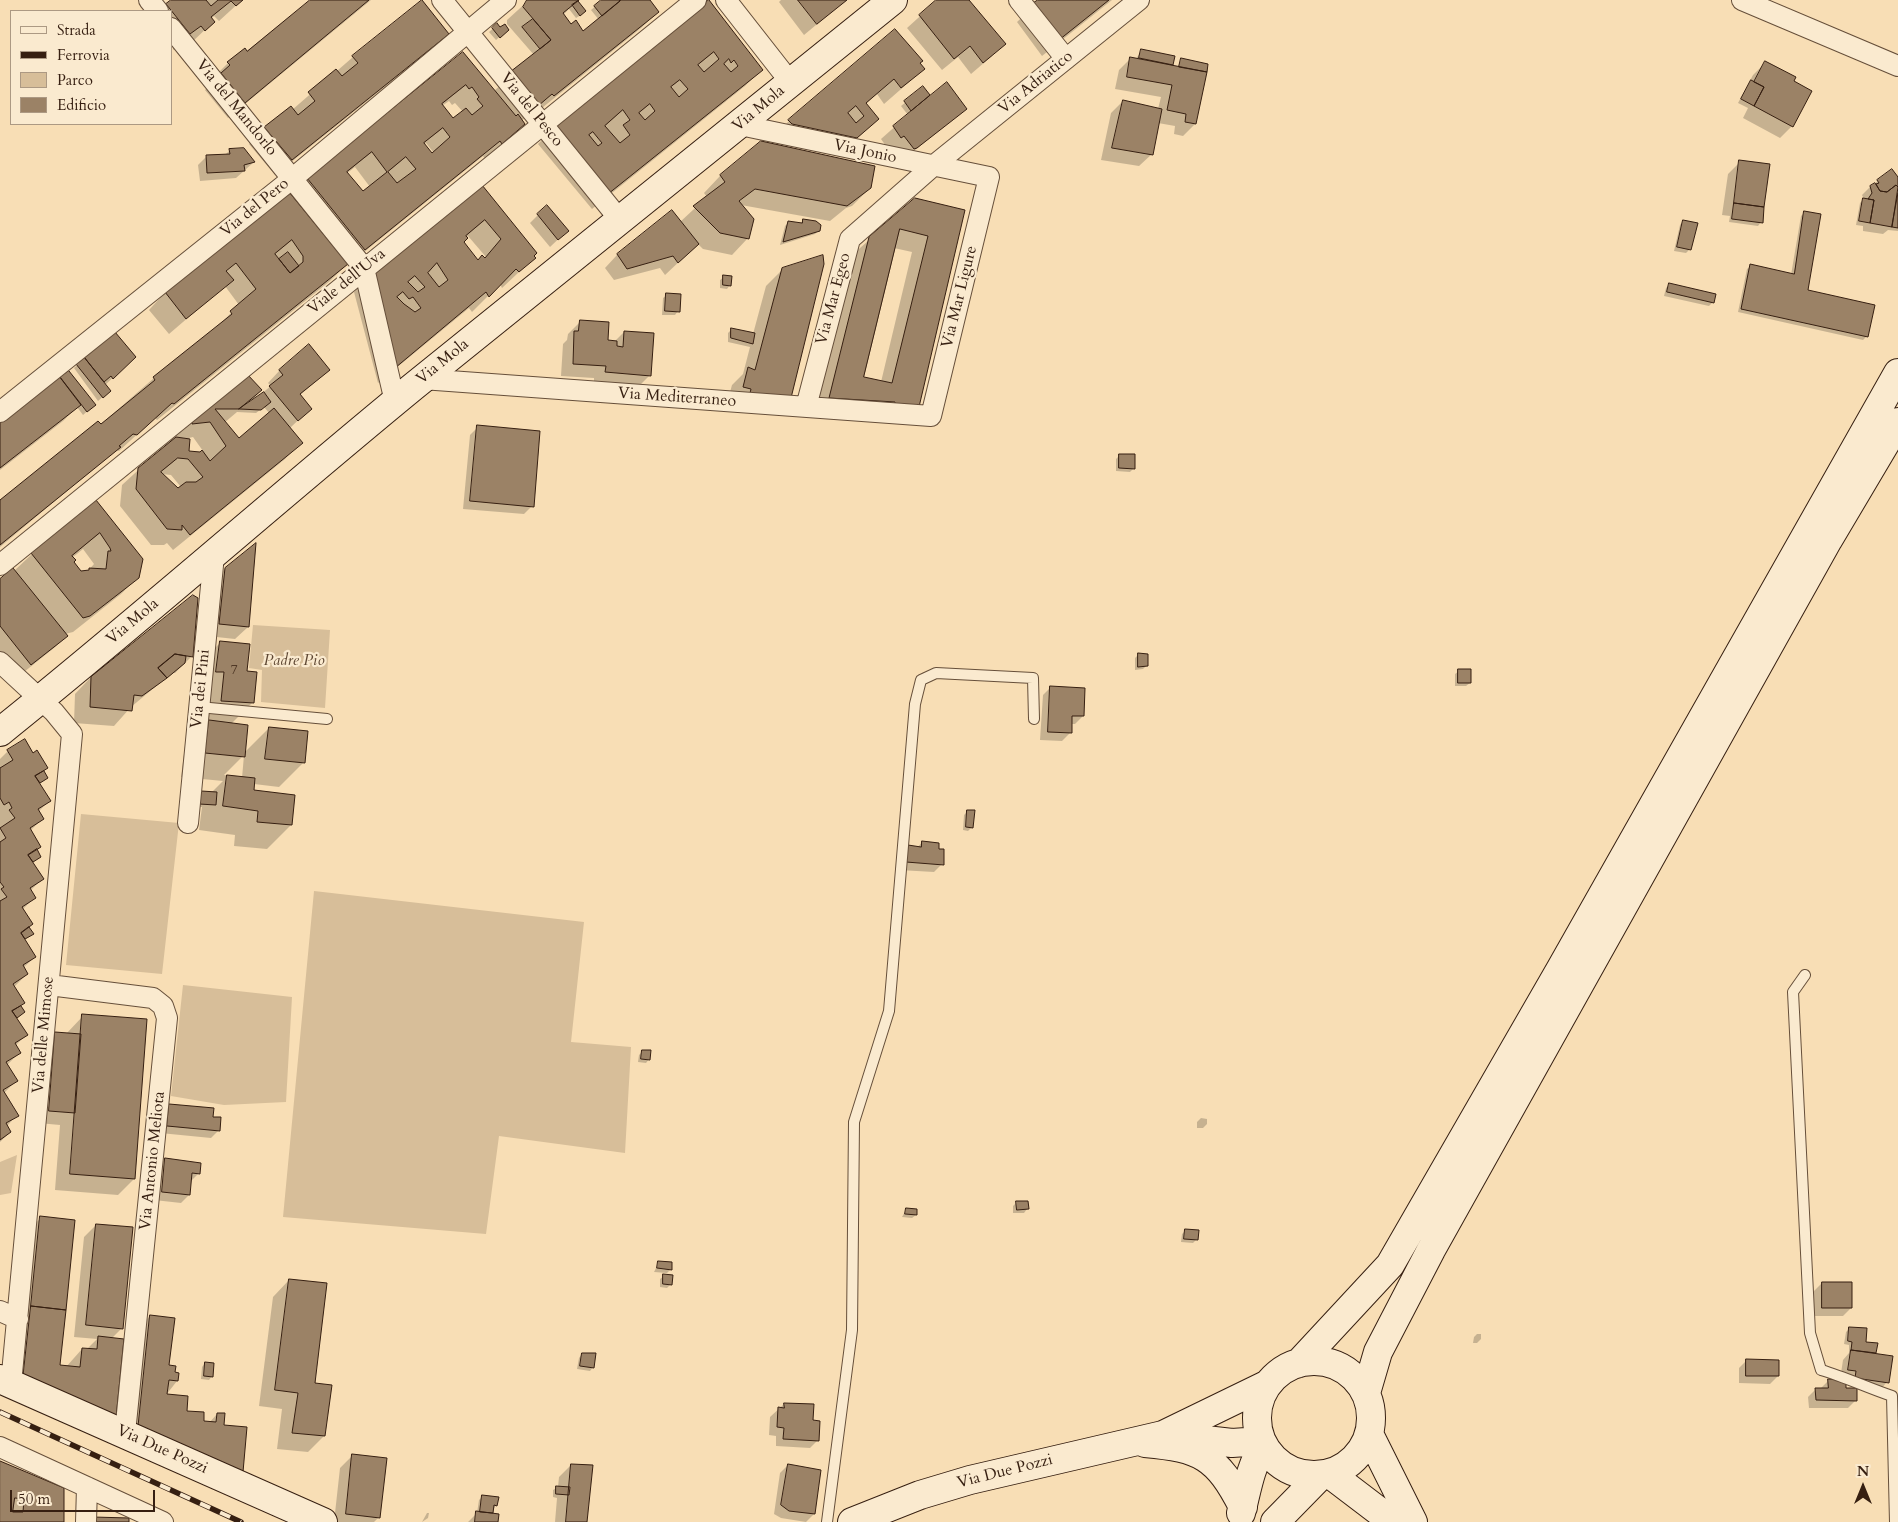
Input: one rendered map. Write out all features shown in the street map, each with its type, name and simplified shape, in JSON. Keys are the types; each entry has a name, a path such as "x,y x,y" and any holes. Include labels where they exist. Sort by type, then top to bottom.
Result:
{"street":[{"path":"149,0 157,10"},
{"name":"Via del Pesco","path":"442,0 620,220"},
{"name":"Via del Pero","path":"0,412 293,178 506,0"},
{"name":"Viale dell'Uva","path":"0,565 696,0"},
{"path":"726,0 791,82"},
{"name":"Via Mola","path":"0,732 214,555 422,379 740,125 892,0"},
{"path":"1019,0 1066,59"},
{"name":"Via Adriatico","path":"933,166 1139,0"},
{"path":"1742,0 1898,66"},
{"name":"Via del Mandorlo","path":"172,29 364,268 395,402"},
{"name":"Via Jonio","path":"740,125 989,177"},
{"name":"Via Mar Egeo","path":"806,408 850,239 933,166"},
{"name":"Via Mar Ligure","path":"931,416 989,177"},
{"path":"1300,1363 1390,1265 1560,970 1898,373"},
{"name":"Via Mediterraneo","path":"422,379 931,416"},
{"path":"1366,1393 1378,1352 1436,1241 1828,540 1898,422"},
{"name":"Via dei Pini","path":"188,823 214,555"},
{"name":"Via delle Mimose","path":"0,662 54,712 72,734 49,985 9,1315 5,1381"},
{"name":"Via Antonio Meliota","path":"49,985 153,998 163,1006 167,1018 125,1433"},
{"path":"1241,1515 1250,1473 1262,1444 1257,1416 1259,1403 1268,1384 1283,1370 1300,1363 1323,1362 1336,1365 1358,1381 1366,1393 1372,1420 1369,1434 1356,1457 1346,1466 1326,1474 1276,1522"},
{"name":"Via Due Pozzi","path":"5,1381 323,1522"},
{"name":"Via Due Pozzi","path":"852,1522 920,1494 970,1480 1163,1435 1268,1384"},
{"path":"1369,1434 1413,1522"},
{"name":"Via Due Pozzi","path":"1163,1435 1232,1444 1262,1444"},
{"path":"1131,1442 1176,1446 1197,1453 1218,1466 1241,1515"},
{"path":"1262,1444 1292,1468 1326,1474 1393,1522"},
{"path":"0,1447 163,1522"},
{"path":"86,1522 87,1487"}],"lane":[{"path":"827,1522 852,1330 854,1122 889,1012 914,704 921,680 936,673 1033,678 1034,719"},
{"path":"199,707 327,719"},
{"path":"1805,976 1794,992 1810,1332 1821,1370 1892,1396 1895,1522"}],"green space":[{"name":"Padre Pio","path":"253,625 330,630 325,708 261,702 262,670 249,668"},
{"path":"81,814 179,823 162,974 66,965"},
{"path":"314,891 584,922 571,1042 631,1047 625,1153 499,1136 486,1234 283,1217"},
{"path":"183,985 292,997 286,1102 224,1105 171,1096"},
{"path":"17,1155 11,1193 0,1195 0,1162"}],"building":[{"path":"171,0 206,0 211,6 218,0 243,0 236,6 231,1 211,17 215,22 205,31 201,26 190,34 166,4"},
{"path":"310,0 369,0 245,103 221,73 230,65 227,62 245,48 247,51"},
{"path":"422,0 449,34 292,160 264,127 291,106 298,115 315,101 308,92 336,69 342,76 358,63 352,56"},
{"path":"527,0 579,0 563,13 571,24 576,20 583,31 621,0 650,0 659,12 554,96 552,94 538,106 510,72 551,40 523,7"},
{"path":"601,0 620,1 602,16 594,6"},
{"path":"709,0 763,70 608,194 554,127","holes":["714,52 719,59 704,72 698,65","729,59 731,63 734,60 738,66 731,72 724,64","680,80 688,89 679,97 671,87","650,104 655,111 645,120 639,113","623,110 630,120 623,125 630,135 620,143 605,126","593,132 602,143 598,146 589,135"]},
{"path":"798,0 847,0 817,24"},
{"path":"936,0 969,0 1006,44 983,63 970,46 954,59 919,15"},
{"path":"1038,0 1109,0 1059,40 1032,4"},
{"path":"578,1 586,11 580,16 572,5"},
{"path":"533,19 551,40 540,49 522,27"},
{"path":"497,23 500,27 505,24 509,30 500,38 492,28"},
{"path":"895,29 923,61 920,63 925,69 901,88 894,79 866,103 879,119 857,138 792,124 788,120","holes":["856,106 864,116 856,123 848,113"]},
{"path":"1141,49 1175,56 1173,65 1139,58"},
{"path":"463,52 516,116 518,114 525,124 502,144 500,141 365,250 307,178","holes":["466,85 469,89 472,87 479,97 477,99 483,106 472,115 466,108 453,118 442,104","443,128 450,137 432,153 424,143","372,152 387,172 363,191 347,172","406,157 416,169 397,183 388,172"]},
{"path":"1130,57 1207,72 1196,124 1185,122 1186,114 1167,110 1172,85 1127,77"},
{"path":"1181,58 1208,64 1207,72 1179,67"},
{"path":"1765,61 1796,77 1794,81 1812,91 1793,127 1754,106 1764,87 1754,82"},
{"path":"1751,80 1764,87 1754,106 1741,99"},
{"path":"947,82 967,109 914,149 904,136 901,138 893,126"},
{"path":"923,86 930,95 911,111 904,101"},
{"path":"1123,100 1162,109 1153,155 1112,148"},
{"path":"761,141 875,166 871,188 847,206 755,189 739,201 754,219 749,239 720,233 693,206 725,182 720,175"},
{"path":"244,148 255,162 244,165 245,171 207,173 206,155 230,154 229,149"},
{"path":"1739,160 1770,164 1764,207 1734,203"},
{"path":"1892,169 1898,177 1898,187 1896,185 1887,192 1880,191 1876,184 1879,183 1877,180"},
{"path":"1875,183 1880,191 1887,192 1896,185 1898,187 1892,227 1870,223 1874,200 1868,199 1872,193 1870,186"},
{"path":"482,185 537,253 534,256 536,258 519,272 516,269 489,297 486,292 395,368 370,274","holes":["485,220 501,239 485,258 482,255 478,260 464,242 468,238 466,236","437,263 448,280 439,287 428,273","415,276 425,287 418,292 408,282","403,292 409,299 413,297 421,308 415,312 397,297"]},
{"path":"289,192 348,264 174,404 172,403 137,435 133,434 119,446 121,447 0,545 0,500 98,421 101,424 155,380 153,377 232,314 230,311 256,289 236,263 226,271 234,280 186,319 165,292","holes":["292,240 303,256 303,262 290,273 275,254"]},
{"path":"1898,193 1898,228 1892,227"},
{"path":"915,198 965,210 919,407 895,405 895,402 829,398 869,237","holes":["900,229 928,236 892,383 864,377"]},
{"path":"1863,198 1874,200 1870,223 1859,221"},
{"path":"1734,203 1764,207 1763,223 1732,219"},
{"path":"547,205 569,231 558,240 537,214"},
{"path":"672,210 699,244 678,263 673,256 627,269 617,254"},
{"path":"1804,211 1821,214 1808,290 1875,305 1868,337 1741,309 1750,264 1794,274"},
{"path":"803,219 816,221 821,225 820,231 783,242 788,221 802,223"},
{"path":"1683,220 1698,223 1691,250 1677,247"},
{"path":"288,252 299,266 290,273 279,259"},
{"path":"823,255 824,264 791,398 750,393 751,389 743,387 748,367 755,370 782,268"},
{"path":"723,275 732,276 731,286 723,285"},
{"path":"1669,283 1716,294 1714,303 1667,292"},
{"path":"666,293 681,294 680,312 665,311"},
{"path":"580,320 609,322 608,340 617,341 617,346 623,347 624,331 654,333 651,376 605,372 606,366 573,364 574,331 578,331"},
{"path":"731,328 755,333 753,344 731,338"},
{"path":"115,332 136,357 113,379 111,376 104,382 84,357"},
{"path":"309,344 330,370 300,394 312,409 298,421 269,386 283,375 279,370"},
{"path":"84,357 111,391 103,398 76,364"},
{"path":"69,371 96,405 87,412 60,377"},
{"path":"247,374 262,390 239,409 215,409 239,438 274,408 303,443 190,535 182,525 182,530 167,529 136,489 138,468 176,437 190,439 189,451 200,452 202,450 210,461 226,446 210,422 192,424 192,419","holes":["178,458 188,459 203,477 196,482 186,482 178,488 161,472"]},
{"path":"59,376 81,405 0,468 0,422"},
{"path":"264,392 271,402 261,410 239,409"},
{"path":"477,425 540,431 534,507 470,501"},
{"path":"1119,454 1135,454 1135,469 1119,468"},
{"path":"96,500 143,559 139,578 90,616 83,618 31,553","holes":["100,533 111,551 108,551 106,569 89,568 89,570 81,571 72,556"]},
{"path":"256,543 249,627 219,624 225,568"},
{"path":"13,568 68,636 31,665 0,626 0,579"},
{"path":"193,595 198,598 193,657 175,654 158,668 167,678 142,696 134,695 132,711 90,707 91,677"},
{"path":"220,641 250,644 247,671 257,672 254,703 221,701 224,672 216,672"},
{"path":"1138,653 1148,654 1148,666 1138,667"},
{"path":"175,654 186,656 185,663 167,678 158,668"},
{"path":"1458,669 1471,669 1471,683 1458,683"},
{"path":"1050,686 1085,688 1084,716 1072,716 1072,733 1048,732"},
{"path":"209,720 248,725 245,757 205,753"},
{"path":"269,727 308,731 305,763 265,759"},
{"path":"25,739 33,753 37,750 48,768 35,776 51,801 38,809 44,819 30,828 41,847 28,855 44,879 30,888 36,898 22,907 33,924 21,933 36,957 23,965 28,974 13,984 25,1003 12,1011 28,1035 15,1043 21,1053 6,1062 18,1081 3,1090 19,1116 6,1123 11,1132 0,1140 0,901 7,897 1,889 4,887 0,882 0,842 6,838 0,828 15,818 9,810 12,808 9,802 4,805 0,798 0,768 13,760 7,750"},
{"path":"44,771 48,778 40,783 35,776"},
{"path":"227,775 255,778 254,790 295,795 292,825 257,822 258,811 223,806"},
{"path":"201,791 217,792 216,805 199,804"},
{"path":"967,810 975,810 973,828 966,827"},
{"path":"922,841 939,843 939,849 944,849 944,865 906,862 908,845 921,847"},
{"path":"37,849 41,857 33,862 28,855"},
{"path":"29,927 34,934 25,939 21,933"},
{"path":"21,1006 25,1012 17,1018 12,1011"},
{"path":"82,1014 147,1019 135,1179 70,1174"},
{"path":"55,1032 81,1034 75,1113 49,1111"},
{"path":"642,1050 651,1050 650,1060 641,1059"},
{"path":"169,1104 214,1108 213,1117 221,1117 220,1131 167,1126"},
{"path":"165,1158 201,1163 200,1174 192,1173 190,1195 162,1192"},
{"path":"1016,1201 1028,1201 1029,1209 1017,1210"},
{"path":"906,1208 917,1209 917,1215 905,1214"},
{"path":"40,1216 75,1220 66,1310 31,1306"},
{"path":"96,1224 133,1227 123,1329 86,1325"},
{"path":"1185,1229 1199,1230 1198,1240 1184,1239"},
{"path":"658,1261 672,1262 672,1270 657,1268"},
{"path":"663,1274 673,1275 672,1285 663,1284"},
{"path":"289,1279 327,1283 315,1383 332,1385 325,1436 292,1433 298,1393 275,1390"},
{"path":"1822,1282 1852,1282 1852,1308 1822,1308"},
{"path":"31,1306 66,1310 60,1365 80,1367 82,1348 97,1349 98,1336 124,1339 116,1418 23,1379"},
{"path":"150,1315 175,1318 169,1365 176,1366 175,1372 179,1373 178,1381 169,1380 167,1394 188,1396 187,1411 204,1412 204,1421 216,1422 217,1413 225,1413 224,1425 247,1427 243,1472 138,1430"},
{"path":"1849,1327 1867,1328 1866,1342 1878,1343 1876,1353 1851,1350 1852,1342 1848,1341"},
{"path":"1851,1350 1893,1356 1889,1383 1855,1378 1856,1371 1848,1370"},
{"path":"582,1353 596,1353 594,1368 580,1366"},
{"path":"1746,1359 1779,1360 1779,1376 1746,1376"},
{"path":"205,1362 214,1363 213,1377 204,1376"},
{"path":"1828,1379 1846,1379 1846,1388 1857,1388 1857,1401 1816,1400 1815,1388 1828,1388"},
{"path":"784,1403 814,1404 813,1420 820,1421 819,1441 783,1439 784,1428 777,1427 778,1407 784,1408"},
{"path":"352,1454 387,1458 380,1518 346,1514"},
{"path":"0,1461 64,1488 64,1522 0,1522","holes":["15,1498 24,1499 23,1512 13,1512"]},
{"path":"571,1464 593,1465 587,1522 566,1522"},
{"path":"788,1464 821,1470 815,1514 789,1511 781,1505"},
{"path":"556,1486 570,1487 569,1495 556,1494"},
{"path":"482,1495 499,1497 497,1506 494,1505 493,1513 480,1512"},
{"path":"476,1511 499,1514 498,1522 475,1522"},
{"path":"93,1517 129,1518 129,1522 93,1522"}],"railway":[{"path":"0,1412 241,1522"}]}
